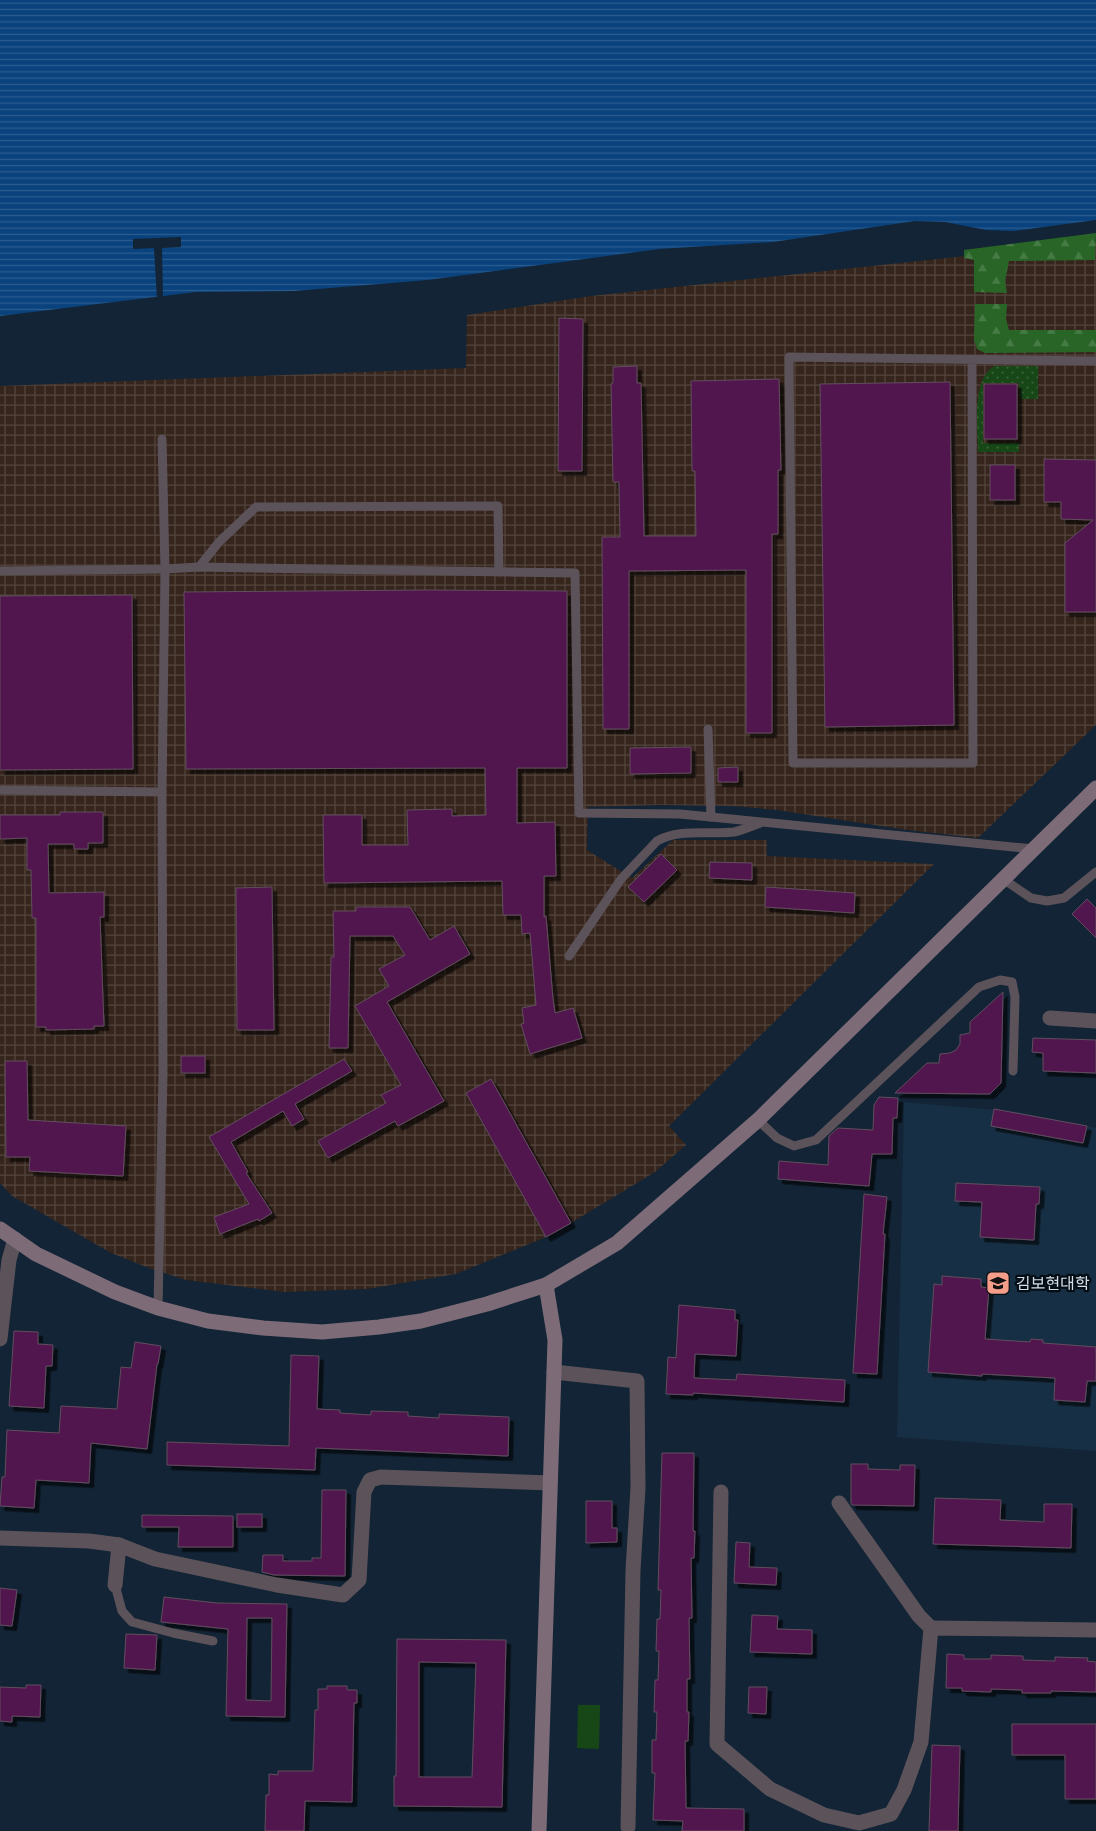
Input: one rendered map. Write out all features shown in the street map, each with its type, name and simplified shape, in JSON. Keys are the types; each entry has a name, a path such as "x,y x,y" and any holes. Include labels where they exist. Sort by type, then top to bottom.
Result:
{"main road":[{"path":"0,1229 36,1254 114,1292 158,1308 208,1321 262,1328 322,1332 421,1321 487,1304 546,1285 617,1243 758,1120 1096,788"},
{"path":"539,1831 555,1340 546,1285"}],"street":[{"path":"1050,1018 1096,1022"},
{"path":"0,1253 15,1239"},
{"path":"0,1339 9,1260 15,1239"},
{"path":"554,1372 637,1381 638,1488 633,1570 628,1827"},
{"path":"0,1538 120,1544 155,1559 277,1585 344,1594 359,1580 364,1492 370,1480 381,1477 550,1483"},
{"path":"721,1492 717,1744 770,1789 824,1815 860,1823 891,1814 904,1790 921,1742 930,1628"},
{"path":"840,1503 918,1616 930,1628 1096,1630"},
{"path":"115,1585 120,1544"}],"lane":[{"path":"972,360 973,763 793,763 789,357 1096,361"},
{"path":"158,1308 164,1074 162,792 165,570 162,439"},
{"path":"198,567 218,542 256,507 498,506 499,572"},
{"path":"0,571 165,570 198,567 576,573 579,813 680,814 1034,849"},
{"path":"708,729 711,817"},
{"path":"0,790 162,792"},
{"path":"569,956 621,879 657,840 679,834 735,832 763,822"},
{"path":"1003,879 1031,898 1047,901 1064,898 1096,872"},
{"path":"758,1120 777,1138 794,1146 816,1140 979,987 1000,980 1012,982 1015,997 1013,1071"},
{"path":"115,1585 122,1611 132,1622 213,1641"}],"shaded area":[{"path":"1096,242 1096,725 978,838 907,830 777,810 733,806 659,805 588,807 587,850 632,878 673,840 767,840 767,856 934,864 669,1126 686,1145 655,1172 551,1235 456,1274 367,1289 285,1292 186,1280 149,1268 111,1253 12,1196 0,1183 0,386 466,368 467,315 591,296"},
{"name":"김보현대학","path":"904,1102 1018,1112 1096,1128 1096,1451 897,1437"}],"green space":[{"path":"1096,233 1095,260 1009,261 1005,281 1007,293 974,292 974,260 964,258 964,250"},
{"path":"975,304 1007,304 1006,319 1009,330 1096,330 1096,352 985,353 977,349 974,340"},
{"path":"995,366 1038,366 1038,399 1020,399 1019,383 983,383 983,443 1019,443 1019,452 978,452 977,418 979,392 987,372"},
{"path":"578,1705 600,1705 599,1749 577,1748"}],"water":[{"path":"0,0 1096,0 1096,220 1014,231 986,230 945,222 915,221 773,242 659,249 428,280 294,291 196,292 0,316"}],"pier":[{"path":"181,237 181,247 162,248 163,298 157,299 154,248 133,249 133,239"}],"building":[{"path":"559,318 583,319 582,471 558,471"},
{"path":"637,366 637,383 641,383 644,536 696,536 695,471 692,471 691,381 779,379 781,470 778,470 778,534 772,534 772,733 746,733 746,570 629,571 629,729 603,729 602,537 620,537 619,482 613,482 611,384 613,383 613,367"},
{"path":"950,382 954,725 825,727 820,384"},
{"path":"984,384 1017,384 1017,439 984,439"},
{"path":"1044,459 1096,460 1096,612 1065,612 1065,543 1093,520 1061,519 1061,502 1044,502"},
{"path":"990,465 1015,465 1015,500 990,500"},
{"path":"567,591 567,768 517,768 517,823 555,822 556,876 544,876 544,917 546,916 553,999 555,1013 573,1008 582,1038 530,1054 521,1024 524,1023 522,1008 536,1005 530,933 522,934 521,915 503,915 502,881 324,883 323,815 362,815 362,845 408,845 407,810 452,809 452,816 486,815 485,768 186,769 184,592"},
{"path":"132,595 133,769 0,770 0,596"},
{"path":"691,747 691,773 630,774 630,748"},
{"path":"738,767 738,782 718,782 718,768"},
{"path":"60,812 103,812 103,843 88,843 88,849 74,849 74,844 48,844 49,893 104,892 104,917 100,917 104,1026 94,1026 94,1029 46,1030 46,1027 36,1027 36,918 32,918 31,870 27,870 27,838 0,839 0,815 60,815"},
{"path":"661,854 677,870 644,902 628,887"},
{"path":"710,862 752,863 752,880 709,878"},
{"path":"272,887 274,1030 237,1030 236,888"},
{"path":"766,887 855,893 854,913 765,907"},
{"path":"1087,899 1096,908 1096,938 1072,914"},
{"path":"356,907 410,907 430,940 454,926 470,954 387,1002 444,1101 398,1126 395,1121 328,1158 318,1141 386,1103 381,1095 401,1085 355,1006 389,986 379,969 405,955 393,936 350,936 348,1048 329,1048 331,957 334,957 333,911 356,911"},
{"path":"1003,992 1001,1083 990,1094 895,1093 927,1063 939,1063 940,1054 956,1050 960,1044 960,1035 970,1033 970,1022"},
{"path":"1033,1038 1096,1040 1096,1073 1043,1071 1043,1053 1032,1052"},
{"path":"181,1056 205,1056 205,1073 181,1073"},
{"path":"344,1059 352,1071 295,1104 304,1119 292,1126 283,1111 231,1142 248,1172 246,1173 272,1213 259,1221 258,1219 220,1234 214,1217 249,1204 209,1137"},
{"path":"5,1061 27,1061 28,1120 126,1126 123,1176 29,1171 30,1157 6,1157"},
{"path":"491,1079 571,1223 546,1237 466,1093"},
{"path":"879,1097 898,1098 897,1118 893,1118 892,1154 872,1154 869,1186 778,1179 779,1161 828,1165 829,1136 838,1128 873,1130 874,1105"},
{"path":"994,1109 1087,1126 1083,1143 991,1126"},
{"path":"956,1183 1040,1187 1039,1204 1036,1204 1034,1240 980,1237 982,1202 955,1201"},
{"path":"864,1194 887,1197 883,1234 885,1234 877,1374 853,1373"},
{"path":"942,1276 981,1279 981,1287 989,1288 985,1339 1030,1342 1031,1339 1043,1340 1043,1343 1096,1347 1096,1381 1087,1381 1085,1402 1054,1400 1055,1378 928,1372 934,1284 942,1285"},
{"path":"679,1305 735,1310 735,1320 738,1320 736,1356 695,1354 694,1378 736,1380 737,1374 845,1380 844,1402 693,1393 693,1395 666,1394 668,1357 676,1358"},
{"path":"14,1331 38,1332 38,1344 53,1345 52,1366 46,1366 44,1408 9,1406"},
{"path":"135,1342 161,1346 157,1364 147,1449 91,1443 89,1483 36,1480 34,1508 0,1506 2,1477 5,1477 7,1430 59,1433 61,1406 117,1409 121,1367 131,1368"},
{"path":"291,1355 319,1356 317,1409 340,1410 340,1413 371,1415 371,1411 408,1412 408,1416 439,1418 439,1414 509,1417 508,1456 316,1448 315,1470 167,1465 167,1442 289,1446"},
{"path":"662,1453 694,1453 693,1531 695,1531 694,1558 691,1558 692,1618 689,1618 690,1679 687,1679 687,1712 689,1712 688,1741 685,1741 686,1808 744,1809 744,1831 682,1831 683,1821 653,1820 655,1773 652,1773 652,1740 656,1740 657,1712 654,1712 655,1680 658,1680 659,1651 656,1651 657,1619 660,1619 661,1590 658,1590"},
{"path":"851,1464 868,1464 868,1469 900,1470 900,1465 915,1465 914,1506 852,1505"},
{"path":"322,1490 346,1490 345,1576 274,1575 262,1572 263,1555 283,1555 283,1561 312,1561 312,1558 321,1558"},
{"path":"935,1498 1001,1500 1000,1520 1044,1522 1044,1504 1072,1504 1071,1548 933,1544"},
{"path":"586,1501 612,1501 612,1528 617,1528 617,1542 586,1543"},
{"path":"237,1514 262,1514 262,1527 237,1527"},
{"path":"142,1515 233,1516 233,1547 178,1547 179,1527 142,1527"},
{"path":"736,1542 750,1543 749,1567 777,1568 776,1585 734,1583"},
{"path":"0,1588 17,1590 12,1626 0,1625"},
{"path":"164,1597 217,1603 287,1604 285,1717 226,1716 228,1629 161,1622","holes":["247,1618 272,1618 271,1701 246,1700"]},
{"path":"752,1615 778,1616 777,1629 812,1630 812,1654 750,1652"},
{"path":"126,1634 157,1635 155,1670 124,1668"},
{"path":"397,1639 506,1640 502,1807 394,1806 394,1776 396,1776","holes":["419,1662 476,1663 472,1777 419,1777"]},
{"path":"947,1654 964,1655 964,1659 991,1659 991,1655 1023,1656 1023,1660 1055,1661 1055,1657 1088,1658 1087,1661 1096,1662 1096,1692 1051,1691 1051,1693 1022,1693 1022,1690 991,1689 991,1692 962,1691 962,1688 946,1688"},
{"path":"26,1685 41,1685 40,1717 12,1716 12,1722 0,1721 0,1687 26,1688"},
{"path":"327,1686 347,1686 347,1690 357,1690 357,1703 354,1703 352,1802 305,1801 304,1831 265,1831 266,1795 269,1795 269,1774 278,1775 278,1771 313,1771 315,1710 318,1710 318,1689 327,1689"},
{"path":"749,1687 767,1687 766,1714 748,1713"},
{"path":"1012,1724 1096,1724 1096,1799 1065,1799 1065,1755 1012,1755"},
{"path":"932,1745 960,1746 958,1831 929,1831"}],"place":[{"name":"김보현대학","path":"998,1283"}]}
